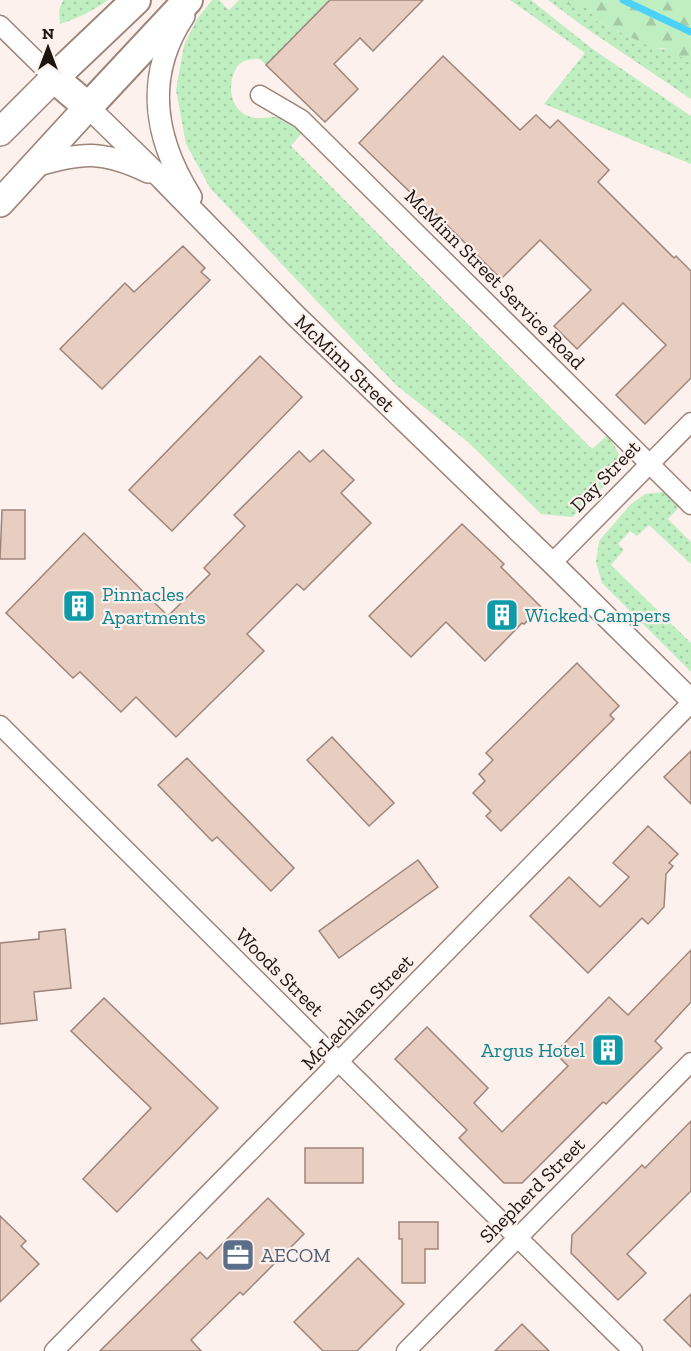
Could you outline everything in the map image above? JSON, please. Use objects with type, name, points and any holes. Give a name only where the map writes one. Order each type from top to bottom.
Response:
[{"type":"highway","points":[[54,78],[136,0]]},
{"type":"highway","points":[[88,107],[188,0]]},
{"type":"highway","name":"McMinn Street","points":[[54,78],[88,107]]},
{"type":"main road","points":[[0,132],[54,78]]},
{"type":"main road","points":[[0,203],[88,107]]},
{"type":"street","points":[[194,0],[177,26],[162,62],[158,112],[168,152],[178,175],[200,211],[221,239]]},
{"type":"street","name":"McMinn Street","points":[[0,25],[54,78]]},
{"type":"street","name":"McMinn Street Service Road","points":[[260,95],[301,119],[691,505]]},
{"type":"street","name":"McMinn Street","points":[[88,107],[295,315],[552,563],[691,702]]},
{"type":"street","points":[[35,166],[63,157],[92,154],[133,165],[162,179]]},
{"type":"street","name":"Day Street","points":[[552,563],[691,422]]},
{"type":"street","name":"McLachlan Street","points":[[54,1351],[691,702]]},
{"type":"street","name":"Woods Street","points":[[0,725],[633,1351]]},
{"type":"street","name":"Shepherd Street","points":[[406,1351],[691,1062]]},
{"type":"green space","points":[[63,0],[108,0],[85,14],[60,24],[59,10]]},
{"type":"green space","points":[[212,0],[219,0],[229,10],[239,0],[330,0],[266,65],[260,59],[240,64],[232,77],[231,85],[236,107],[248,116],[281,117],[293,122],[302,133],[291,146],[592,449],[608,435],[619,454],[614,477],[572,517],[541,514],[468,442],[396,385],[210,188],[186,144],[176,90],[184,45],[197,19]]},
{"type":"green space","points":[[510,0],[531,0],[591,48],[691,116],[691,164],[544,104],[585,53]]},
{"type":"green space","points":[[548,0],[560,0],[589,8],[595,20],[653,48],[673,52],[691,62],[691,99],[583,26]]},
{"type":"green space","points":[[559,0],[691,0],[691,62],[663,48],[653,48],[595,20],[589,8],[571,6]]},
{"type":"green space","points":[[663,492],[681,505],[668,519],[691,542],[691,564],[649,525],[637,536],[630,531],[618,544],[624,550],[611,565],[691,643],[691,672],[602,583],[596,562],[599,541],[631,504],[645,494]]},
{"type":"building","points":[[330,0],[423,0],[373,51],[360,38],[334,64],[358,89],[325,122],[266,65]]},
{"type":"building","points":[[443,56],[520,130],[536,115],[550,128],[558,120],[609,170],[598,182],[674,258],[676,256],[691,271],[691,378],[645,424],[616,395],[666,345],[623,303],[577,349],[554,326],[591,290],[540,240],[501,279],[436,214],[434,215],[359,143]]},
{"type":"building","points":[[183,246],[205,268],[201,272],[210,280],[102,389],[60,349],[125,283],[134,292]]},
{"type":"building","points":[[260,356],[302,397],[172,531],[129,490]]},
{"type":"building","points":[[323,450],[354,480],[341,493],[371,523],[304,590],[297,584],[247,634],[264,651],[176,737],[136,697],[121,712],[80,672],[73,678],[6,613],[84,533],[168,616],[210,574],[204,568],[245,526],[234,515],[299,451],[310,462]]},
{"type":"building","points":[[2,510],[25,510],[25,559],[0,559]]},
{"type":"building","points":[[462,524],[504,564],[501,567],[541,607],[485,661],[446,622],[411,657],[369,616]]},
{"type":"building","points":[[577,663],[619,706],[610,715],[614,719],[501,831],[486,816],[491,811],[473,793],[485,781],[479,774],[493,760],[486,753]]},
{"type":"building","points":[[332,737],[394,803],[369,826],[307,760]]},
{"type":"building","points":[[691,751],[691,804],[664,777]]},
{"type":"building","points":[[187,758],[294,868],[271,891],[217,837],[212,841],[158,785]]},
{"type":"building","points":[[648,826],[678,854],[669,863],[673,866],[666,874],[664,907],[648,924],[642,918],[588,973],[530,916],[569,877],[600,907],[629,877],[613,863]]},
{"type":"building","points":[[418,860],[438,887],[339,958],[319,931]]},
{"type":"building","points":[[65,929],[71,988],[34,992],[37,1020],[0,1024],[0,943],[39,939],[39,932]]},
{"type":"building","points":[[691,950],[691,1002],[655,1041],[662,1048],[606,1104],[603,1102],[522,1183],[504,1183],[459,1138],[467,1130],[395,1059],[427,1027],[488,1088],[474,1103],[502,1132],[568,1066],[555,1053],[609,997],[628,1015]]},
{"type":"building","points":[[104,998],[218,1108],[117,1212],[83,1179],[151,1108],[71,1031]]},
{"type":"building","points":[[691,1121],[691,1191],[627,1254],[646,1273],[618,1300],[571,1253],[572,1235],[642,1165],[645,1168]]},
{"type":"building","points":[[305,1148],[363,1148],[363,1183],[305,1183]]},
{"type":"building","points":[[268,1198],[304,1234],[243,1295],[240,1292],[191,1340],[201,1351],[100,1351],[200,1252],[207,1259]]},
{"type":"building","points":[[0,1216],[26,1241],[21,1246],[39,1264],[0,1302]]},
{"type":"building","points":[[399,1222],[438,1222],[438,1249],[425,1249],[425,1283],[402,1283],[402,1239],[399,1239]]},
{"type":"building","points":[[358,1258],[404,1304],[357,1351],[323,1351],[294,1322]]},
{"type":"building","points":[[691,1294],[691,1347],[664,1320]]},
{"type":"building","points":[[522,1324],[549,1351],[495,1351]]},
{"type":"waterway","points":[[623,0],[691,32]]},
{"type":"place","name":"Pinnacles Apartments","points":[[79,606]]},
{"type":"place","name":"Wicked Campers","points":[[502,615]]},
{"type":"place","name":"Argus Hotel","points":[[608,1050]]},
{"type":"place","name":"AECOM","points":[[238,1255]]}]
